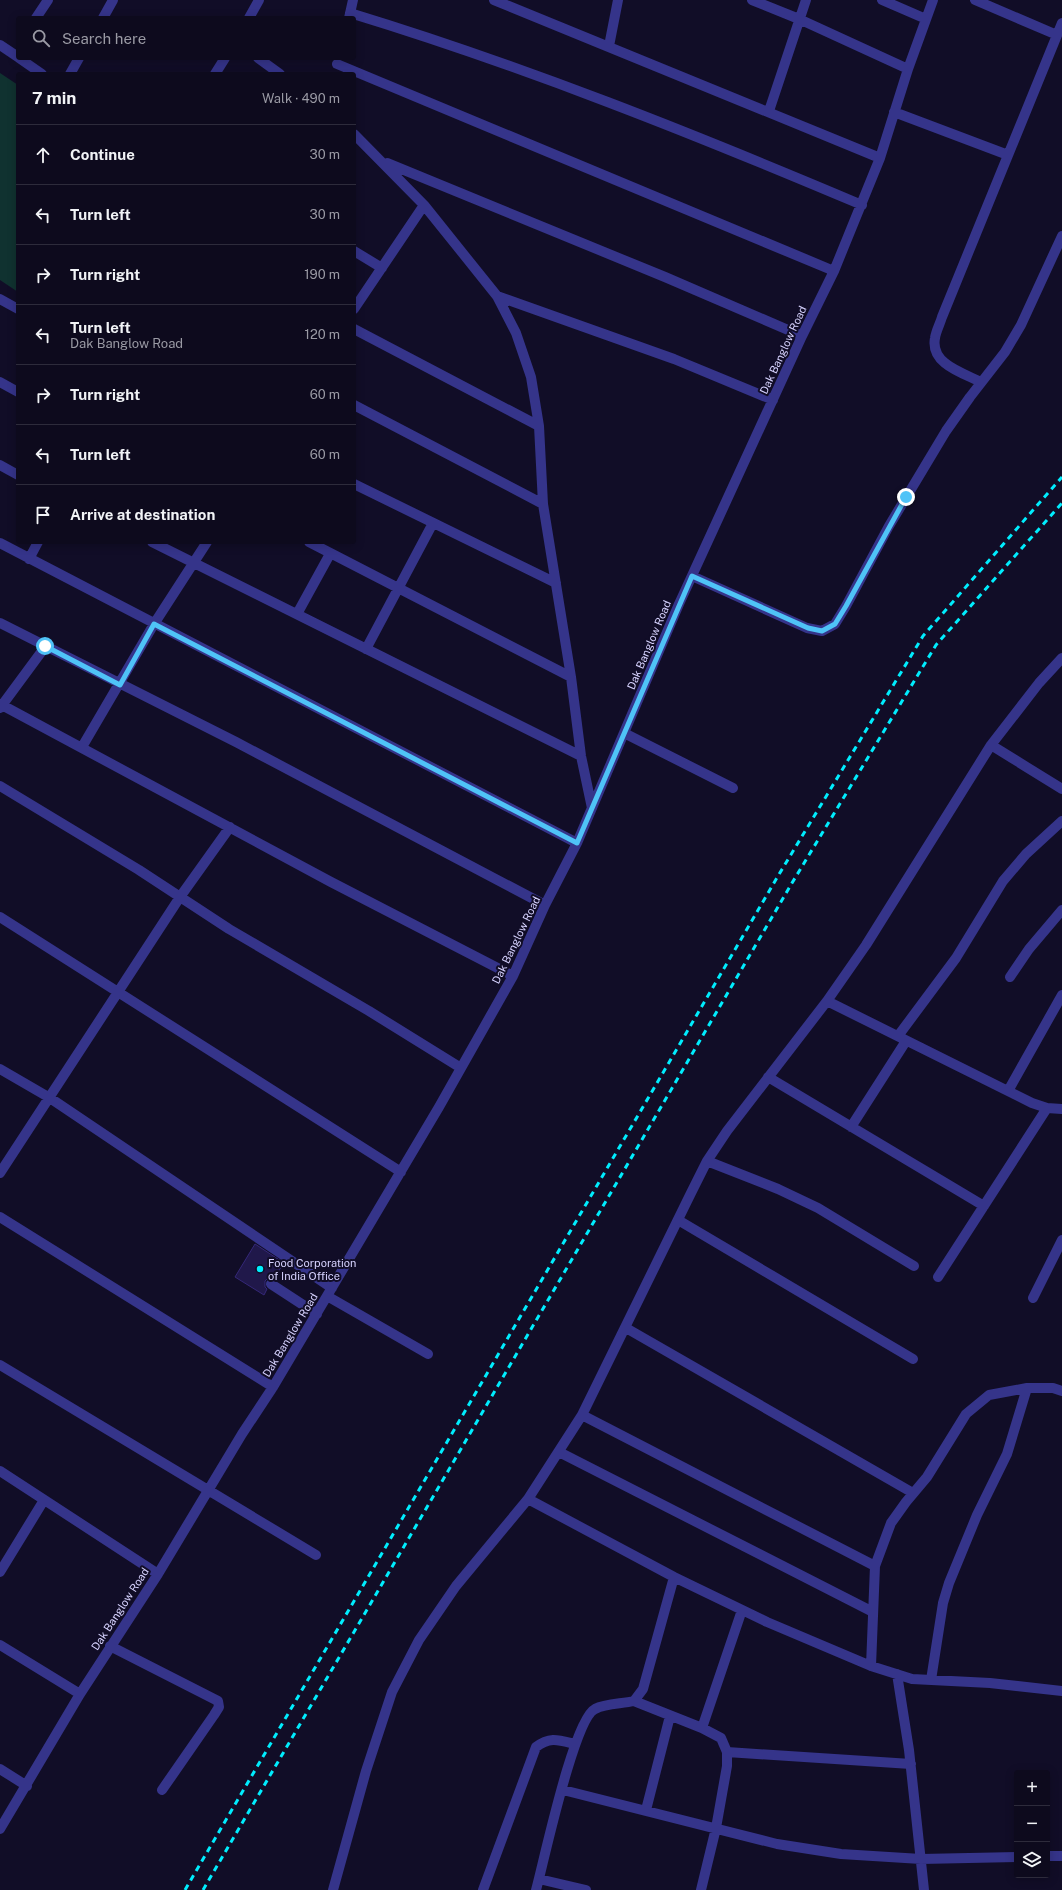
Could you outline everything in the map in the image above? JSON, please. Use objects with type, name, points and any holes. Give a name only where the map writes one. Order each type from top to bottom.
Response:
[{"type":"street","points":[[37,16],[48,0]]},
{"type":"street","points":[[104,16],[113,0]]},
{"type":"street","points":[[250,16],[260,0]]},
{"type":"street","points":[[349,16],[353,0]]},
{"type":"street","points":[[494,0],[510,3],[609,46],[880,158]]},
{"type":"street","points":[[609,46],[618,0]]},
{"type":"street","points":[[752,0],[799,19],[908,69]]},
{"type":"street","points":[[769,111],[806,0]]},
{"type":"street","points":[[882,0],[926,19]]},
{"type":"street","name":"Dak Banglow Road","points":[[0,1829],[27,1786],[80,1694],[158,1574],[317,1314],[402,1172],[513,976],[545,904],[577,843],[692,576],[802,336],[834,272],[880,158],[908,69],[933,0]]},
{"type":"street","points":[[974,0],[1057,35]]},
{"type":"street","points":[[356,18],[473,53],[571,88],[740,153],[862,205]]},
{"type":"street","points":[[981,382],[952,368],[941,360],[935,350],[935,339],[942,317],[1062,23]]},
{"type":"street","points":[[0,45],[16,56]]},
{"type":"street","points":[[22,60],[39,72]]},
{"type":"street","points":[[71,72],[78,60]]},
{"type":"street","points":[[215,72],[224,60]]},
{"type":"street","points":[[261,60],[277,72]]},
{"type":"street","points":[[336,66],[351,72]]},
{"type":"street","points":[[356,74],[834,272]]},
{"type":"street","points":[[894,112],[1008,155]]},
{"type":"street","points":[[356,136],[424,205],[498,296],[516,333],[531,377],[539,426],[542,504],[571,677],[581,756],[592,808]]},
{"type":"street","points":[[382,161],[665,277],[802,336]]},
{"type":"street","points":[[356,306],[424,205]]},
{"type":"street","points":[[692,576],[808,628],[822,631],[835,624],[906,497],[946,431],[981,382],[1005,352],[1022,325],[1062,236]]},
{"type":"street","points":[[356,252],[382,268]]},
{"type":"street","points":[[498,296],[674,359],[773,400]]},
{"type":"street","points":[[0,299],[16,309]]},
{"type":"street","points":[[356,330],[539,426]]},
{"type":"street","points":[[0,382],[16,391]]},
{"type":"street","points":[[356,406],[542,504]]},
{"type":"street","points":[[0,465],[16,474]]},
{"type":"street","points":[[356,485],[556,583]]},
{"type":"street","points":[[366,649],[433,523]]},
{"type":"street","points":[[0,543],[577,843]]},
{"type":"street","points":[[29,559],[37,544]]},
{"type":"street","points":[[156,544],[581,756]]},
{"type":"street","points":[[82,747],[120,685],[154,624],[206,544]]},
{"type":"street","points":[[312,544],[571,677]]},
{"type":"street","points":[[297,614],[330,554]]},
{"type":"street","points":[[0,623],[120,685],[236,742],[545,904]]},
{"type":"street","points":[[45,646],[1,706],[82,747],[230,827],[513,976]]},
{"type":"street","points":[[333,1890],[366,1771],[392,1692],[418,1640],[456,1586],[528,1499],[582,1415],[707,1161],[726,1131],[827,1001],[866,945],[991,745],[1039,683],[1062,658]]},
{"type":"street","points":[[624,733],[733,788]]},
{"type":"street","points":[[991,745],[1062,789]]},
{"type":"street","points":[[0,786],[229,929],[369,1011],[461,1068]]},
{"type":"street","points":[[851,1127],[902,1038],[960,952],[1003,881],[1026,854],[1062,821]]},
{"type":"street","points":[[0,1174],[180,897],[230,827]]},
{"type":"street","points":[[1010,977],[1029,949],[1062,910]]},
{"type":"street","points":[[0,917],[402,1172]]},
{"type":"street","points":[[1008,1091],[1062,995]]},
{"type":"street","points":[[827,1001],[1008,1091],[1047,1108],[1062,1109]]},
{"type":"street","points":[[0,1070],[50,1098],[330,1292],[428,1354]]},
{"type":"street","points":[[768,1077],[984,1206]]},
{"type":"street","points":[[938,1277],[1047,1108]]},
{"type":"street","points":[[707,1161],[772,1186],[818,1208],[914,1266]]},
{"type":"street","points":[[0,1217],[273,1387]]},
{"type":"street","points":[[678,1220],[913,1359]]},
{"type":"street","points":[[1033,1298],[1062,1240]]},
{"type":"street","points":[[271,1284],[317,1314]]},
{"type":"street","points":[[626,1328],[914,1493]]},
{"type":"street","points":[[0,1365],[316,1555]]},
{"type":"street","points":[[932,1680],[943,1603],[949,1583],[977,1515],[1007,1454],[1027,1388]]},
{"type":"street","points":[[871,1666],[875,1566],[891,1523],[927,1477],[966,1414],[989,1395],[1027,1388],[1053,1388],[1062,1391]]},
{"type":"street","points":[[582,1415],[875,1566]]},
{"type":"street","points":[[559,1452],[873,1612]]},
{"type":"street","points":[[0,1471],[158,1574]]},
{"type":"street","points":[[528,1499],[674,1577],[742,1610],[871,1666],[912,1679],[990,1683],[1062,1691]]},
{"type":"street","points":[[0,1572],[44,1500]]},
{"type":"street","points":[[634,1701],[643,1689],[674,1577]]},
{"type":"street","points":[[702,1728],[742,1610]]},
{"type":"street","points":[[0,1645],[80,1694]]},
{"type":"street","points":[[110,1646],[218,1701],[219,1707],[214,1715],[162,1790]]},
{"type":"street","points":[[898,1674],[924,1890]]},
{"type":"street","points":[[536,1890],[575,1744],[586,1719],[594,1709],[634,1701],[702,1728],[721,1738],[726,1752],[727,1766],[716,1828],[701,1890]]},
{"type":"street","points":[[646,1810],[670,1716]]},
{"type":"street","points":[[482,1890],[536,1747],[545,1740],[559,1740],[575,1744]]},
{"type":"street","points":[[726,1752],[910,1764]]},
{"type":"street","points":[[0,1769],[27,1786]]},
{"type":"street","points":[[563,1790],[777,1844],[841,1854],[921,1859],[1014,1857]]},
{"type":"street","points":[[1050,1856],[1062,1856]]},
{"type":"street","points":[[539,1879],[586,1890]]},
{"type":"green space","points":[[0,73],[16,84],[16,291],[0,280]]},
{"type":"building","name":"Food Corporation of India Office","points":[[255,1244],[284,1263],[274,1278],[268,1278],[265,1281],[265,1287],[267,1289],[264,1295],[235,1277]]},
{"type":"railway","points":[[185,1890],[778,876],[923,636],[1062,477]]},
{"type":"railway","points":[[203,1890],[792,883],[936,645],[1062,503]]},
{"type":"place","name":"Food Corporation of India Office","points":[[260,1269]]},
{"type":"route","points":[[45,646],[120,685],[154,624],[577,843],[692,576],[808,628],[822,631],[835,624],[906,497]]}]
